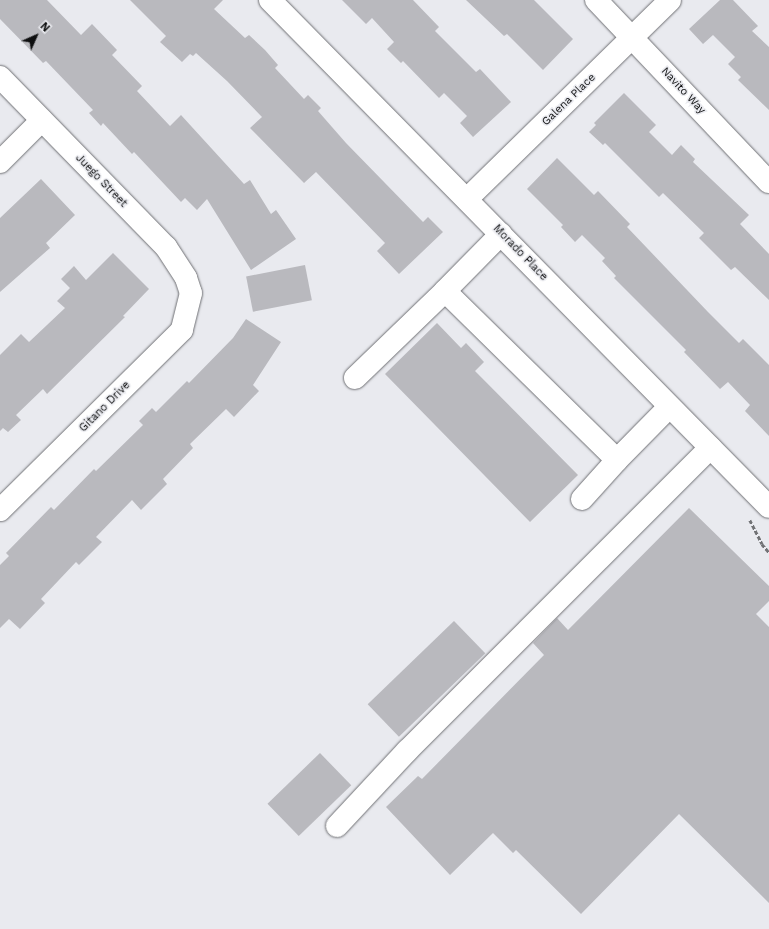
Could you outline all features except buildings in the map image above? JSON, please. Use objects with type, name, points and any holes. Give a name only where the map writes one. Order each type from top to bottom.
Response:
[{"type":"street","name":"Morado Place","points":[[270,0],[769,507]]},
{"type":"street","name":"Navito Way","points":[[596,0],[769,182]]},
{"type":"street","name":"Galena Place","points":[[467,199],[670,0]]},
{"type":"street","name":"Juego Street","points":[[0,77],[166,247],[186,278],[191,293]]},
{"type":"street","points":[[0,162],[42,120]]},
{"type":"street","points":[[355,378],[501,234]]},
{"type":"street","points":[[444,291],[617,460]]},
{"type":"street","name":"Gitano Drive","points":[[0,510],[182,330],[191,293]]},
{"type":"street","points":[[582,499],[617,460],[669,407]]},
{"type":"street","points":[[337,826],[407,751],[710,448]]}]
